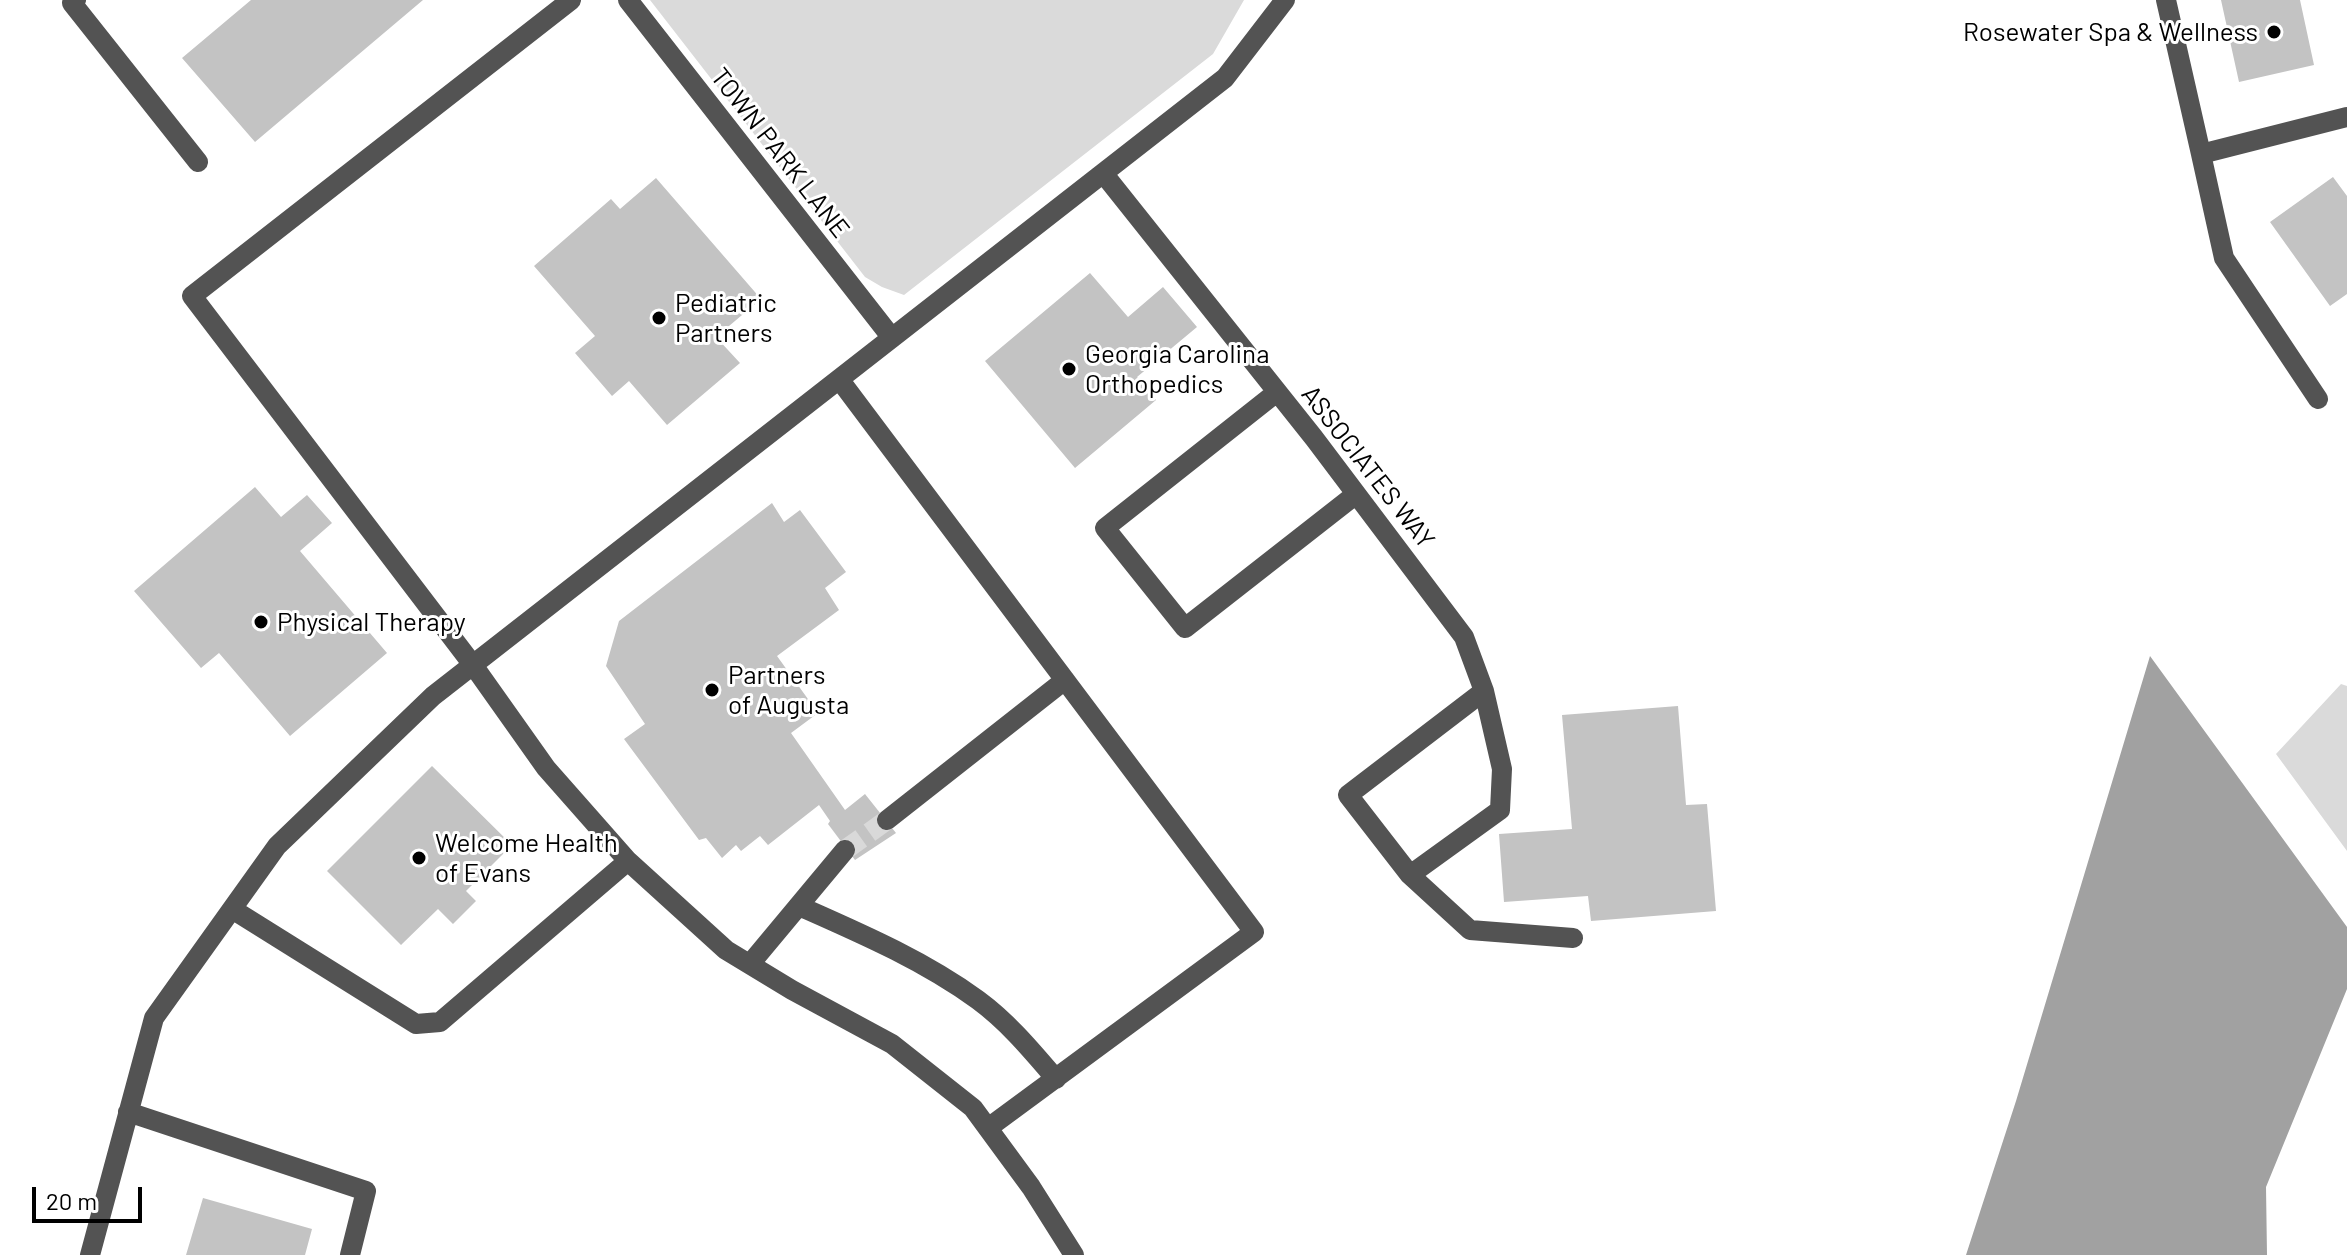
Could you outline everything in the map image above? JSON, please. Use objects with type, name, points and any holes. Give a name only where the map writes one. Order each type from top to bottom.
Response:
[{"type":"lane","points":[[76,0],[72,3],[198,162]]},
{"type":"lane","points":[[571,0],[192,296],[473,665],[546,768],[628,861],[726,950],[892,1044],[973,1108],[1031,1187],[1074,1255]]},
{"type":"lane","name":"TOWN PARK LANE","points":[[628,0],[892,338]]},
{"type":"lane","points":[[90,1255],[154,1018],[277,846],[433,696],[1225,78],[1285,0]]},
{"type":"lane","points":[[2166,0],[2224,258],[2318,399]]},
{"type":"lane","points":[[2201,154],[2347,117]]},
{"type":"lane","name":"ASSOCIATES WAY","points":[[1103,173],[1277,392],[1464,637],[1484,691],[1502,769],[1500,810],[1410,875]]},
{"type":"lane","points":[[839,379],[1254,932],[988,1128]]},
{"type":"lane","points":[[1277,392],[1105,528],[1185,628],[1355,495]]},
{"type":"lane","points":[[887,820],[1065,680]]},
{"type":"lane","points":[[1484,691],[1348,795],[1410,875],[1470,930],[1573,938]]},
{"type":"lane","points":[[750,964],[845,850]]},
{"type":"lane","points":[[232,909],[416,1024],[440,1022],[628,861]]},
{"type":"lane","points":[[799,906],[872,939],[979,1001],[1018,1035],[1056,1079]]},
{"type":"lane","points":[[128,1112],[366,1191],[350,1255]]},
{"type":"shaded area","points":[[650,0],[1244,0],[1213,54],[904,295],[865,277]]},
{"type":"shaded area","points":[[2150,656],[2347,927],[2347,989],[2266,1187],[2267,1255],[1966,1255],[2016,1101]]},
{"type":"shaded area","points":[[2341,684],[2347,686],[2347,851],[2276,754]]},
{"type":"building","points":[[251,0],[423,0],[255,142],[182,58]]},
{"type":"building","points":[[2221,0],[2300,0],[2314,65],[2239,82]]},
{"type":"building","points":[[2333,177],[2347,196],[2347,294],[2330,306],[2270,222]]},
{"type":"building","name":"Pediatric Partners","points":[[656,178],[761,299],[716,337],[740,363],[667,425],[629,381],[612,396],[575,353],[595,336],[534,266],[611,199],[620,209]]},
{"type":"building","name":"Georgia Carolina Orthopedics","points":[[1090,273],[1128,317],[1163,287],[1197,327],[1137,377],[1156,400],[1075,468],[985,361]]},
{"type":"building","name":"Physical Therapy","points":[[255,487],[281,517],[307,495],[332,523],[300,551],[387,653],[290,736],[219,653],[201,668],[134,591]]},
{"type":"building","name":"Partners of Augusta","points":[[772,503],[784,522],[800,510],[846,572],[825,588],[839,610],[777,656],[818,713],[791,733],[845,810],[865,794],[896,833],[855,860],[828,824],[830,821],[819,805],[768,845],[760,836],[741,851],[736,845],[722,858],[706,838],[699,840],[624,739],[645,724],[606,666],[619,621]]},
{"type":"building","points":[[1678,706],[1686,805],[1707,804],[1716,911],[1591,921],[1588,896],[1504,902],[1499,834],[1572,829],[1562,715]]},
{"type":"building","name":"Welcome Health of Evans","points":[[432,766],[512,845],[466,891],[476,901],[453,924],[438,909],[401,945],[327,871]]},
{"type":"building","points":[[203,1198],[312,1229],[305,1255],[186,1255]]},
{"type":"tunnel","points":[[845,850],[887,820]]},
{"type":"place","name":"Rosewater Spa & Wellness","points":[[2274,32]]},
{"type":"place","name":"Pediatric Partners","points":[[659,318]]},
{"type":"place","name":"Georgia Carolina Orthopedics","points":[[1069,369]]},
{"type":"place","name":"Physical Therapy","points":[[261,622]]},
{"type":"place","name":"Partners of Augusta","points":[[712,690]]},
{"type":"place","name":"Welcome Health of Evans","points":[[419,858]]}]
